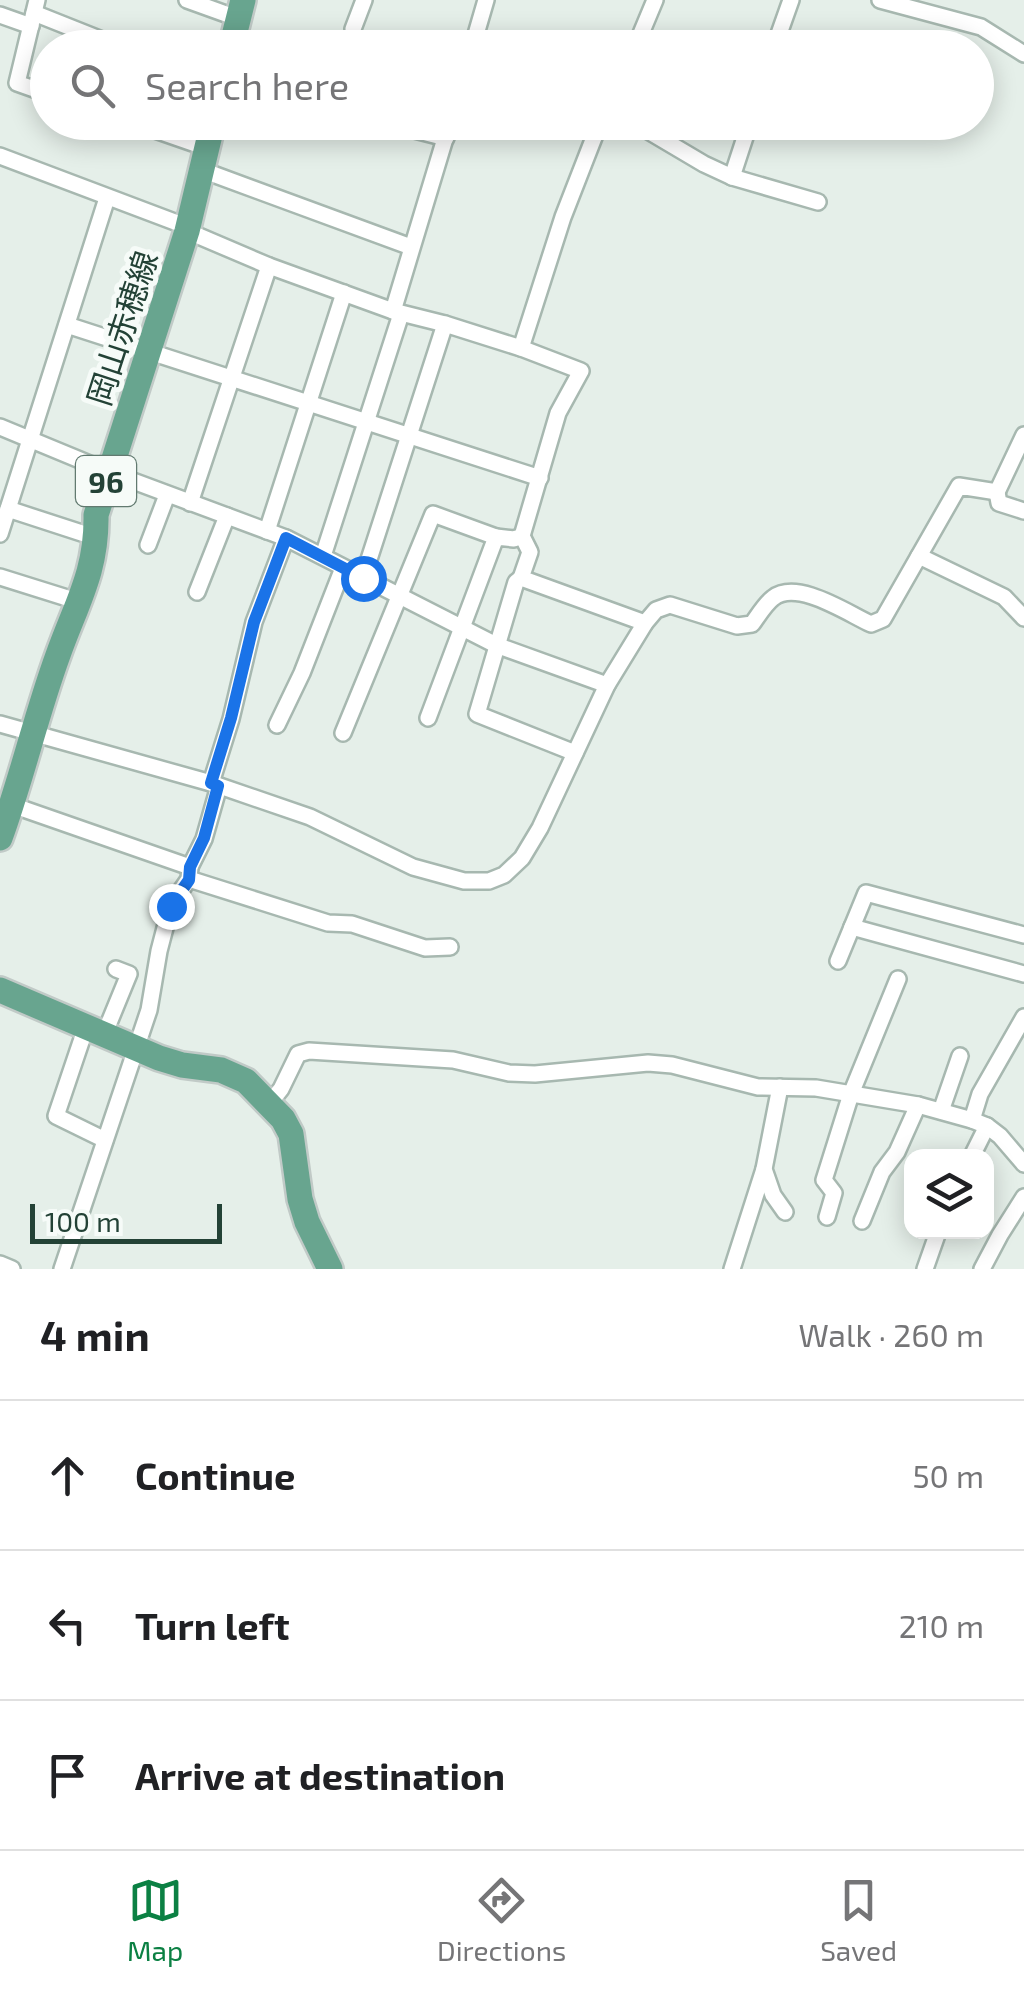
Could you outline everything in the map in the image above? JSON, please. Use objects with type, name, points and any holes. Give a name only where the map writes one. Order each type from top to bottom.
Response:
[{"type":"main road","name":"岡山赤穂線","points":[[0,838],[59,652],[94,559],[96,515],[187,229],[209,140]]},
{"type":"main road","points":[[0,990],[135,1048],[182,1065],[221,1070],[246,1081],[291,1134],[300,1199],[330,1269]]},
{"type":"street","points":[[187,0],[240,9]]},
{"type":"street","points":[[353,29],[364,0]]},
{"type":"street","points":[[477,30],[486,0]]},
{"type":"street","points":[[642,30],[655,0]]},
{"type":"street","points":[[780,30],[791,0]]},
{"type":"street","points":[[880,0],[985,30]]},
{"type":"street","points":[[30,88],[17,83],[34,13]]},
{"type":"street","points":[[0,15],[34,13],[77,30]]},
{"type":"street","points":[[994,36],[1024,54]]},
{"type":"street","points":[[168,140],[411,248]]},
{"type":"street","points":[[323,556],[445,140]]},
{"type":"street","points":[[521,348],[563,217],[593,140]]},
{"type":"street","points":[[663,140],[732,177],[818,202]]},
{"type":"street","points":[[732,177],[744,140]]},
{"type":"street","points":[[0,156],[187,229],[269,266],[581,371],[558,413],[522,536],[530,552],[516,582],[477,714],[575,753]]},
{"type":"street","points":[[0,534],[107,198]]},
{"type":"street","points":[[190,502],[269,266]]},
{"type":"street","points":[[267,531],[344,293]]},
{"type":"street","points":[[363,578],[445,324]]},
{"type":"street","points":[[66,325],[540,478]]},
{"type":"street","points":[[0,426],[109,472],[286,538],[496,644],[606,685]]},
{"type":"street","points":[[1024,435],[997,492],[1000,503],[1024,510]]},
{"type":"street","points":[[0,724],[215,784],[310,817],[412,867],[464,882],[489,880],[504,876],[522,858],[540,828],[606,685],[656,610],[670,605],[737,626],[752,624],[774,597],[791,590],[871,624],[883,619],[959,486],[997,492]]},
{"type":"street","points":[[148,545],[168,495]]},
{"type":"street","points":[[8,509],[96,538]]},
{"type":"street","points":[[343,733],[433,514],[496,537],[514,540],[522,536]]},
{"type":"street","points":[[197,592],[227,516]]},
{"type":"street","points":[[428,718],[496,537]]},
{"type":"street","points":[[62,1269],[149,1010],[171,906],[204,838],[254,622],[286,538]]},
{"type":"street","points":[[919,556],[1004,597],[1024,618]]},
{"type":"street","points":[[277,724],[344,568]]},
{"type":"street","points":[[0,576],[80,602]]},
{"type":"street","points":[[521,578],[645,622]]},
{"type":"street","points":[[12,805],[328,922],[352,924],[425,948],[450,948]]},
{"type":"street","points":[[838,961],[866,893],[1024,935]]},
{"type":"street","points":[[852,927],[1024,974]]},
{"type":"street","points":[[105,1140],[56,1116],[95,1031],[129,974],[116,969]]},
{"type":"street","points":[[827,1218],[834,1193],[824,1180],[851,1094],[898,980]]},
{"type":"street","points":[[973,1149],[980,1094],[1024,1017]]},
{"type":"street","points":[[269,1104],[298,1054],[309,1050],[453,1060],[510,1073],[535,1074],[648,1063],[758,1087],[816,1088],[918,1104],[979,1123],[1000,1136],[1024,1164]]},
{"type":"street","points":[[941,1111],[960,1056]]},
{"type":"street","points":[[732,1269],[764,1169],[780,1087]]},
{"type":"street","points":[[862,1221],[882,1172],[897,1152],[918,1104]]},
{"type":"street","points":[[764,1169],[772,1196],[785,1212]]},
{"type":"street","points":[[982,1269],[1024,1197]]},
{"type":"street","points":[[925,1269],[936,1239]]},
{"type":"street","points":[[0,1264],[12,1269]]},
{"type":"route","points":[[171,906],[189,880],[190,867],[204,838],[218,786],[211,783],[254,622],[286,538],[363,578]]}]
